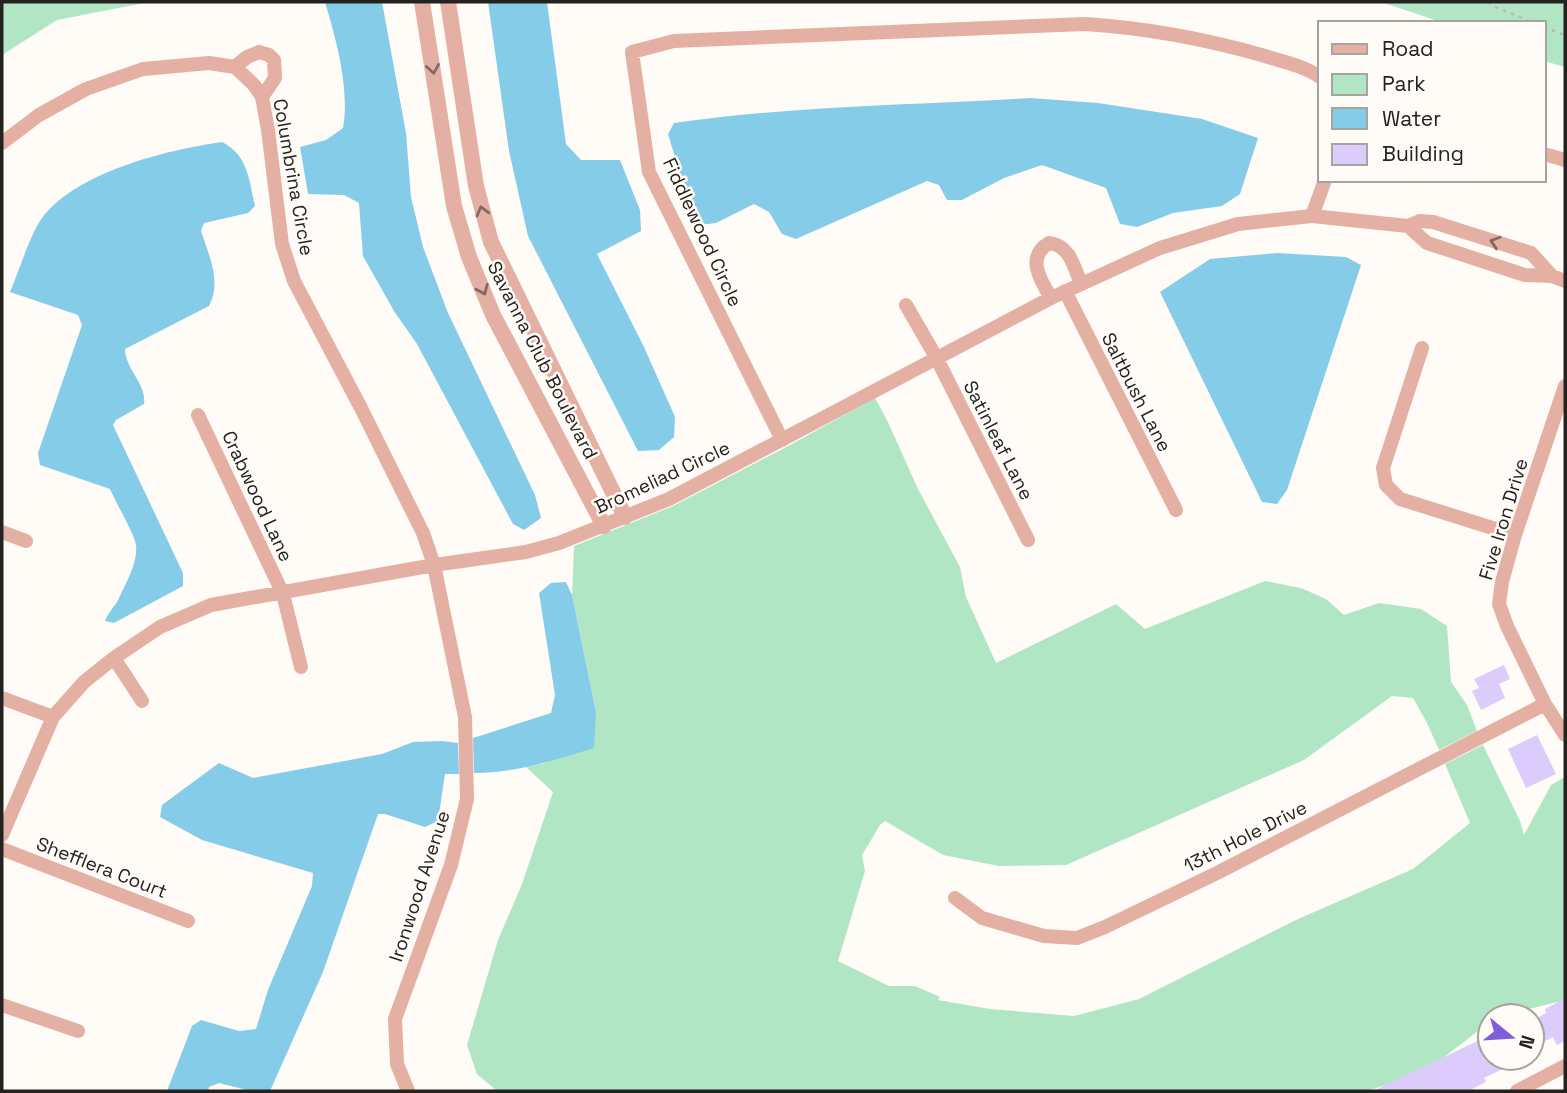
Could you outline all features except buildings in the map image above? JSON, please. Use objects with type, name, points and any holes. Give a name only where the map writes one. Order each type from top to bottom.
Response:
[{"type":"street","name":"Savanna Club Boulevard","points":[[422,2],[454,206],[469,257],[493,315],[604,526]]},
{"type":"street","name":"Savanna Club Boulevard","points":[[448,2],[476,186],[491,242],[625,517]]},
{"type":"street","name":"Fiddlewood Circle","points":[[782,440],[649,172],[632,52],[674,41],[1085,24],[1142,28],[1236,47],[1301,66],[1318,76]]},
{"type":"street","points":[[2,143],[39,115],[86,89],[143,69],[209,63],[235,67],[247,57],[259,52],[274,60],[275,78],[262,97]]},
{"type":"street","name":"Columbrina Circle","points":[[235,67],[262,97],[282,244],[294,282],[411,508],[434,565]]},
{"type":"street","points":[[1546,155],[1565,160]]},
{"type":"street","points":[[1312,216],[1324,182]]},
{"type":"street","name":"Bromeliad Circle","points":[[2,835],[53,717],[84,682],[160,627],[211,605],[434,565],[526,552],[604,526],[669,499],[1051,298],[1160,248],[1238,224],[1312,216],[1408,226],[1420,221],[1433,222],[1531,253],[1559,278]]},
{"type":"street","name":"Bromeliad Circle","points":[[1408,226],[1427,243],[1525,275],[1559,278]]},
{"type":"street","points":[[1051,298],[1037,270],[1036,261],[1043,247],[1049,243],[1063,246],[1067,251],[1081,284]]},
{"type":"street","name":"Saltbush Lane","points":[[1065,291],[1176,510]]},
{"type":"street","name":"Satinleaf Lane","points":[[906,305],[936,357],[1028,540]]},
{"type":"street","points":[[1422,348],[1382,468],[1386,485],[1400,499],[1515,535]]},
{"type":"street","name":"Five Iron Drive","points":[[1565,386],[1515,535],[1499,604],[1545,704],[1565,734]]},
{"type":"street","name":"Crabwood Lane","points":[[198,415],[283,594],[301,667]]},
{"type":"street","points":[[2,533],[26,541]]},
{"type":"street","name":"Ironwood Avenue","points":[[408,1091],[397,1064],[395,1018],[451,865],[467,799],[465,717],[434,565]]},
{"type":"street","points":[[114,658],[142,701]]},
{"type":"street","points":[[2,698],[53,717]]},
{"type":"street","name":"13th Hole Drive","points":[[955,898],[982,918],[1044,936],[1077,937],[1105,927],[1217,873],[1545,704]]},
{"type":"street","name":"Shefflera Court","points":[[2,849],[187,921]]},
{"type":"street","points":[[2,1005],[78,1031]]},
{"type":"street","points":[[1517,1091],[1565,1066]]},
{"type":"path","points":[[1488,2],[1529,21]]},
{"type":"path","points":[[1546,28],[1565,35]]},
{"type":"green space","points":[[2,2],[149,2],[57,20],[2,55]]},
{"type":"green space","points":[[1381,2],[1565,2],[1565,67],[1546,62],[1546,21],[1438,21]]},
{"type":"green space","points":[[875,398],[918,489],[960,567],[966,597],[996,663],[1116,604],[1145,629],[1265,581],[1301,588],[1326,599],[1344,615],[1379,603],[1421,609],[1447,626],[1451,682],[1467,705],[1477,731],[1439,750],[1413,698],[1392,696],[1304,760],[1066,865],[999,866],[943,855],[885,821],[862,855],[865,871],[838,961],[889,986],[915,986],[940,997],[938,1000],[990,1009],[1074,1016],[1139,999],[1298,919],[1413,869],[1470,823],[1445,764],[1483,745],[1520,821],[1524,835],[1551,785],[1565,777],[1565,1000],[1546,1005],[1546,1002],[1476,1002],[1476,1033],[1423,1073],[1367,1091],[497,1091],[477,1074],[467,1045],[498,940],[522,884],[553,792],[526,767],[545,763],[596,712],[572,595],[574,546],[673,506]]},
{"type":"water","points":[[325,2],[382,2],[406,133],[411,197],[423,247],[448,313],[535,495],[541,518],[524,530],[513,524],[417,344],[394,311],[363,256],[359,203],[344,195],[308,194],[300,147],[326,140],[343,128],[345,113],[341,64]]},
{"type":"water","points":[[488,2],[547,2],[566,144],[581,160],[620,160],[640,210],[641,231],[597,254],[644,347],[675,417],[674,437],[659,450],[638,451],[528,236],[509,151]]},
{"type":"water","points":[[1030,98],[1098,103],[1202,119],[1258,138],[1240,194],[1222,206],[1173,213],[1137,227],[1120,224],[1106,188],[1042,165],[1004,178],[962,200],[947,200],[939,185],[927,181],[796,239],[782,234],[769,212],[754,204],[716,223],[700,225],[689,203],[668,134],[674,123],[718,117]]},
{"type":"water","points":[[222,142],[231,147],[242,161],[255,206],[248,213],[204,223],[201,231],[214,278],[213,297],[209,306],[125,349],[128,363],[142,390],[144,404],[116,420],[113,425],[183,573],[183,586],[114,623],[105,621],[133,566],[136,545],[132,533],[110,489],[40,465],[38,453],[82,325],[78,315],[10,292],[38,224],[58,202],[78,187],[100,175],[150,157]]},
{"type":"water","points":[[1277,253],[1346,257],[1361,265],[1287,490],[1277,504],[1262,502],[1160,292],[1210,259]]},
{"type":"water","points":[[566,582],[572,595],[596,712],[594,748],[520,768],[474,773],[473,738],[551,713],[555,695],[539,593],[551,583]]},
{"type":"water","points":[[413,742],[458,743],[459,774],[445,774],[438,821],[425,827],[378,814],[323,972],[270,1091],[251,1091],[219,1083],[209,1087],[208,1091],[167,1091],[192,1026],[201,1020],[239,1031],[256,1029],[268,990],[312,886],[313,873],[202,840],[160,817],[162,805],[219,763],[253,778],[382,754]]}]
